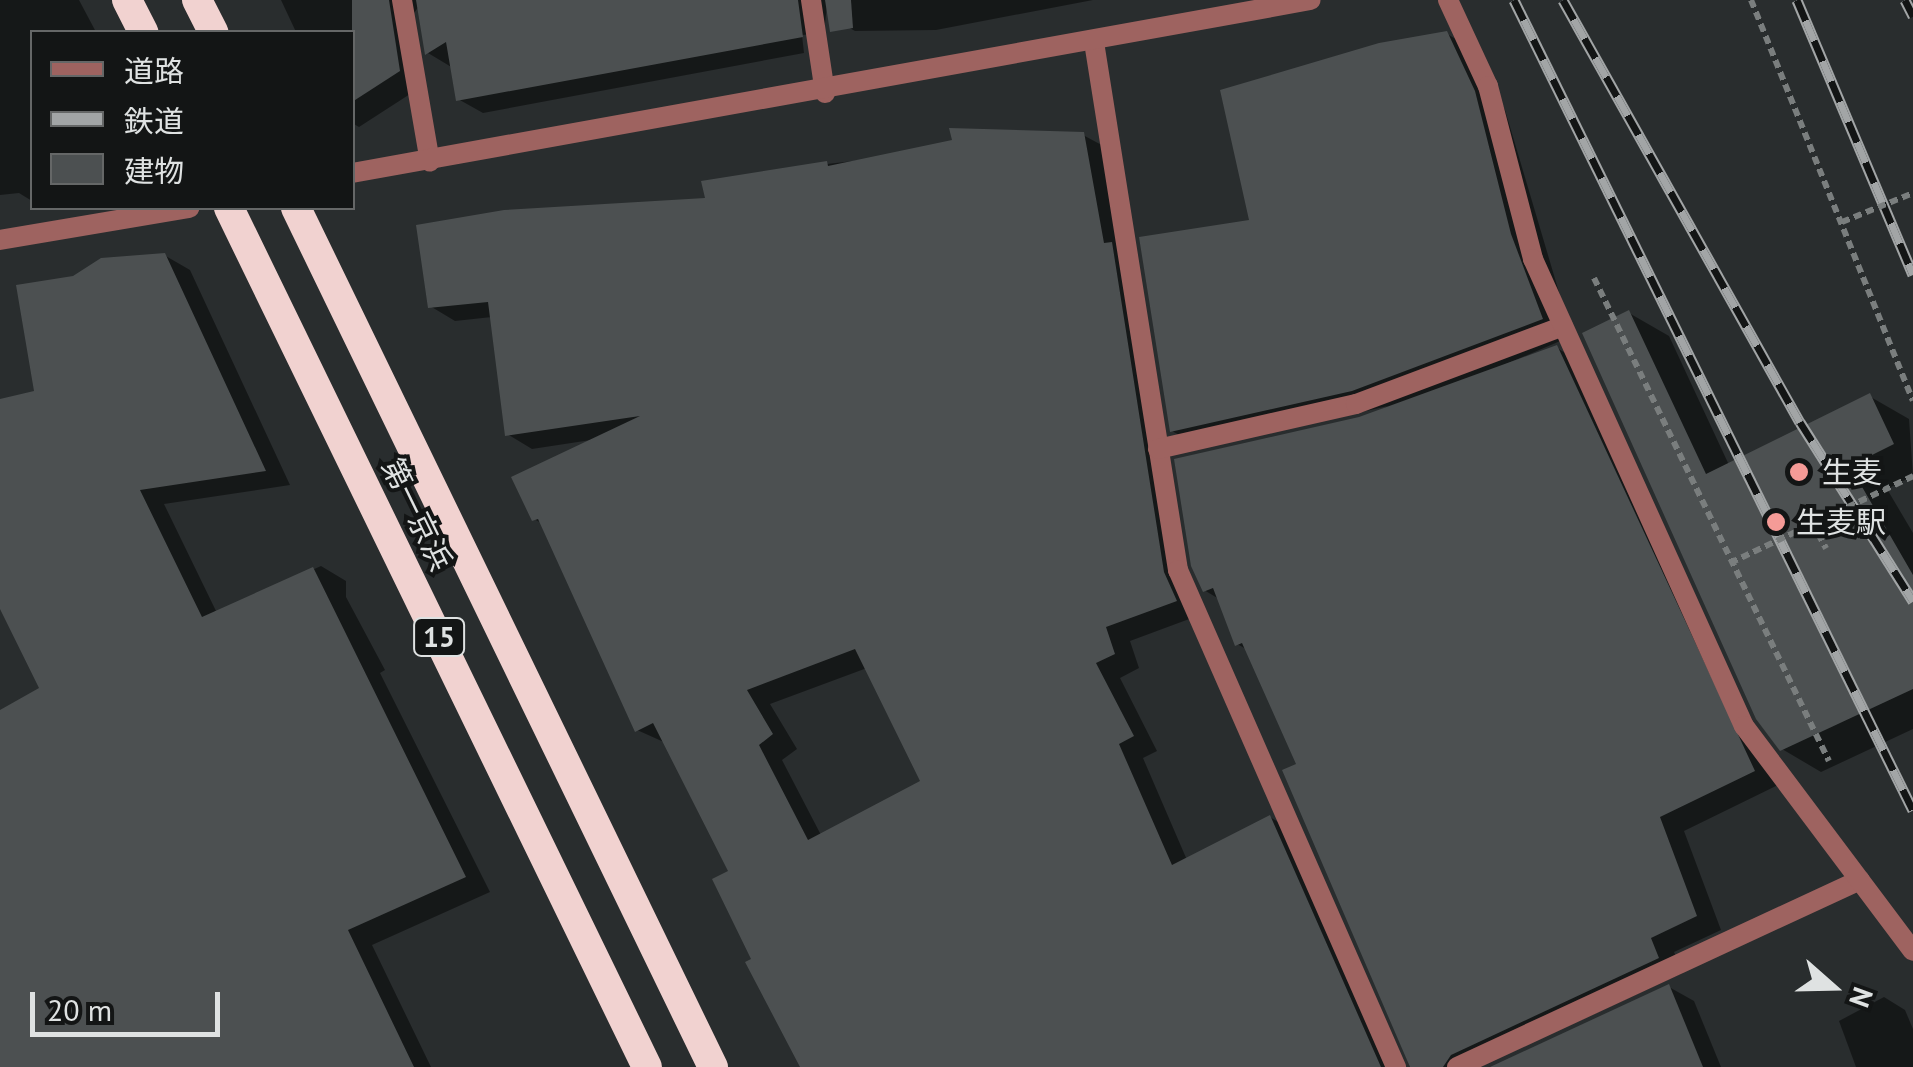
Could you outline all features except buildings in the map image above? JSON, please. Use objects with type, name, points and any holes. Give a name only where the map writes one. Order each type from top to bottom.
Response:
[{"type":"highway","points":[[127,0],[142,30]]},
{"type":"highway","points":[[197,0],[211,30]]},
{"type":"highway","name":"第一京浜","points":[[230,210],[647,1067]]},
{"type":"highway","name":"第一京浜","points":[[297,210],[712,1067]]},
{"type":"street","points":[[402,0],[430,162]]},
{"type":"street","points":[[811,0],[825,93]]},
{"type":"street","points":[[355,174],[825,93],[1311,0]]},
{"type":"street","points":[[1448,0],[1488,86],[1533,259],[1744,726],[1913,951]]},
{"type":"street","points":[[1094,42],[1178,570],[1396,1067]]},
{"type":"street","points":[[0,240],[177,210]]},
{"type":"street","points":[[1158,450],[1356,404],[1563,326]]},
{"type":"street","points":[[1457,1067],[1860,880]]},
{"type":"path","points":[[1751,0],[1913,400]]},
{"type":"path","points":[[1842,222],[1913,192]]},
{"type":"path","points":[[1638,372],[1800,702]]},
{"type":"path","points":[[1730,564],[1913,476]]},
{"type":"path","points":[[1812,522],[1826,548]]},
{"type":"railway","points":[[1514,0],[1913,810]]},
{"type":"railway","points":[[1563,0],[1800,422],[1913,601]]},
{"type":"railway","points":[[1797,0],[1913,274]]},
{"type":"railway","points":[[1905,0],[1913,16]]},
{"type":"place","name":"生麦","points":[[1799,472]]},
{"type":"place","name":"生麦駅","points":[[1776,522]]}]
